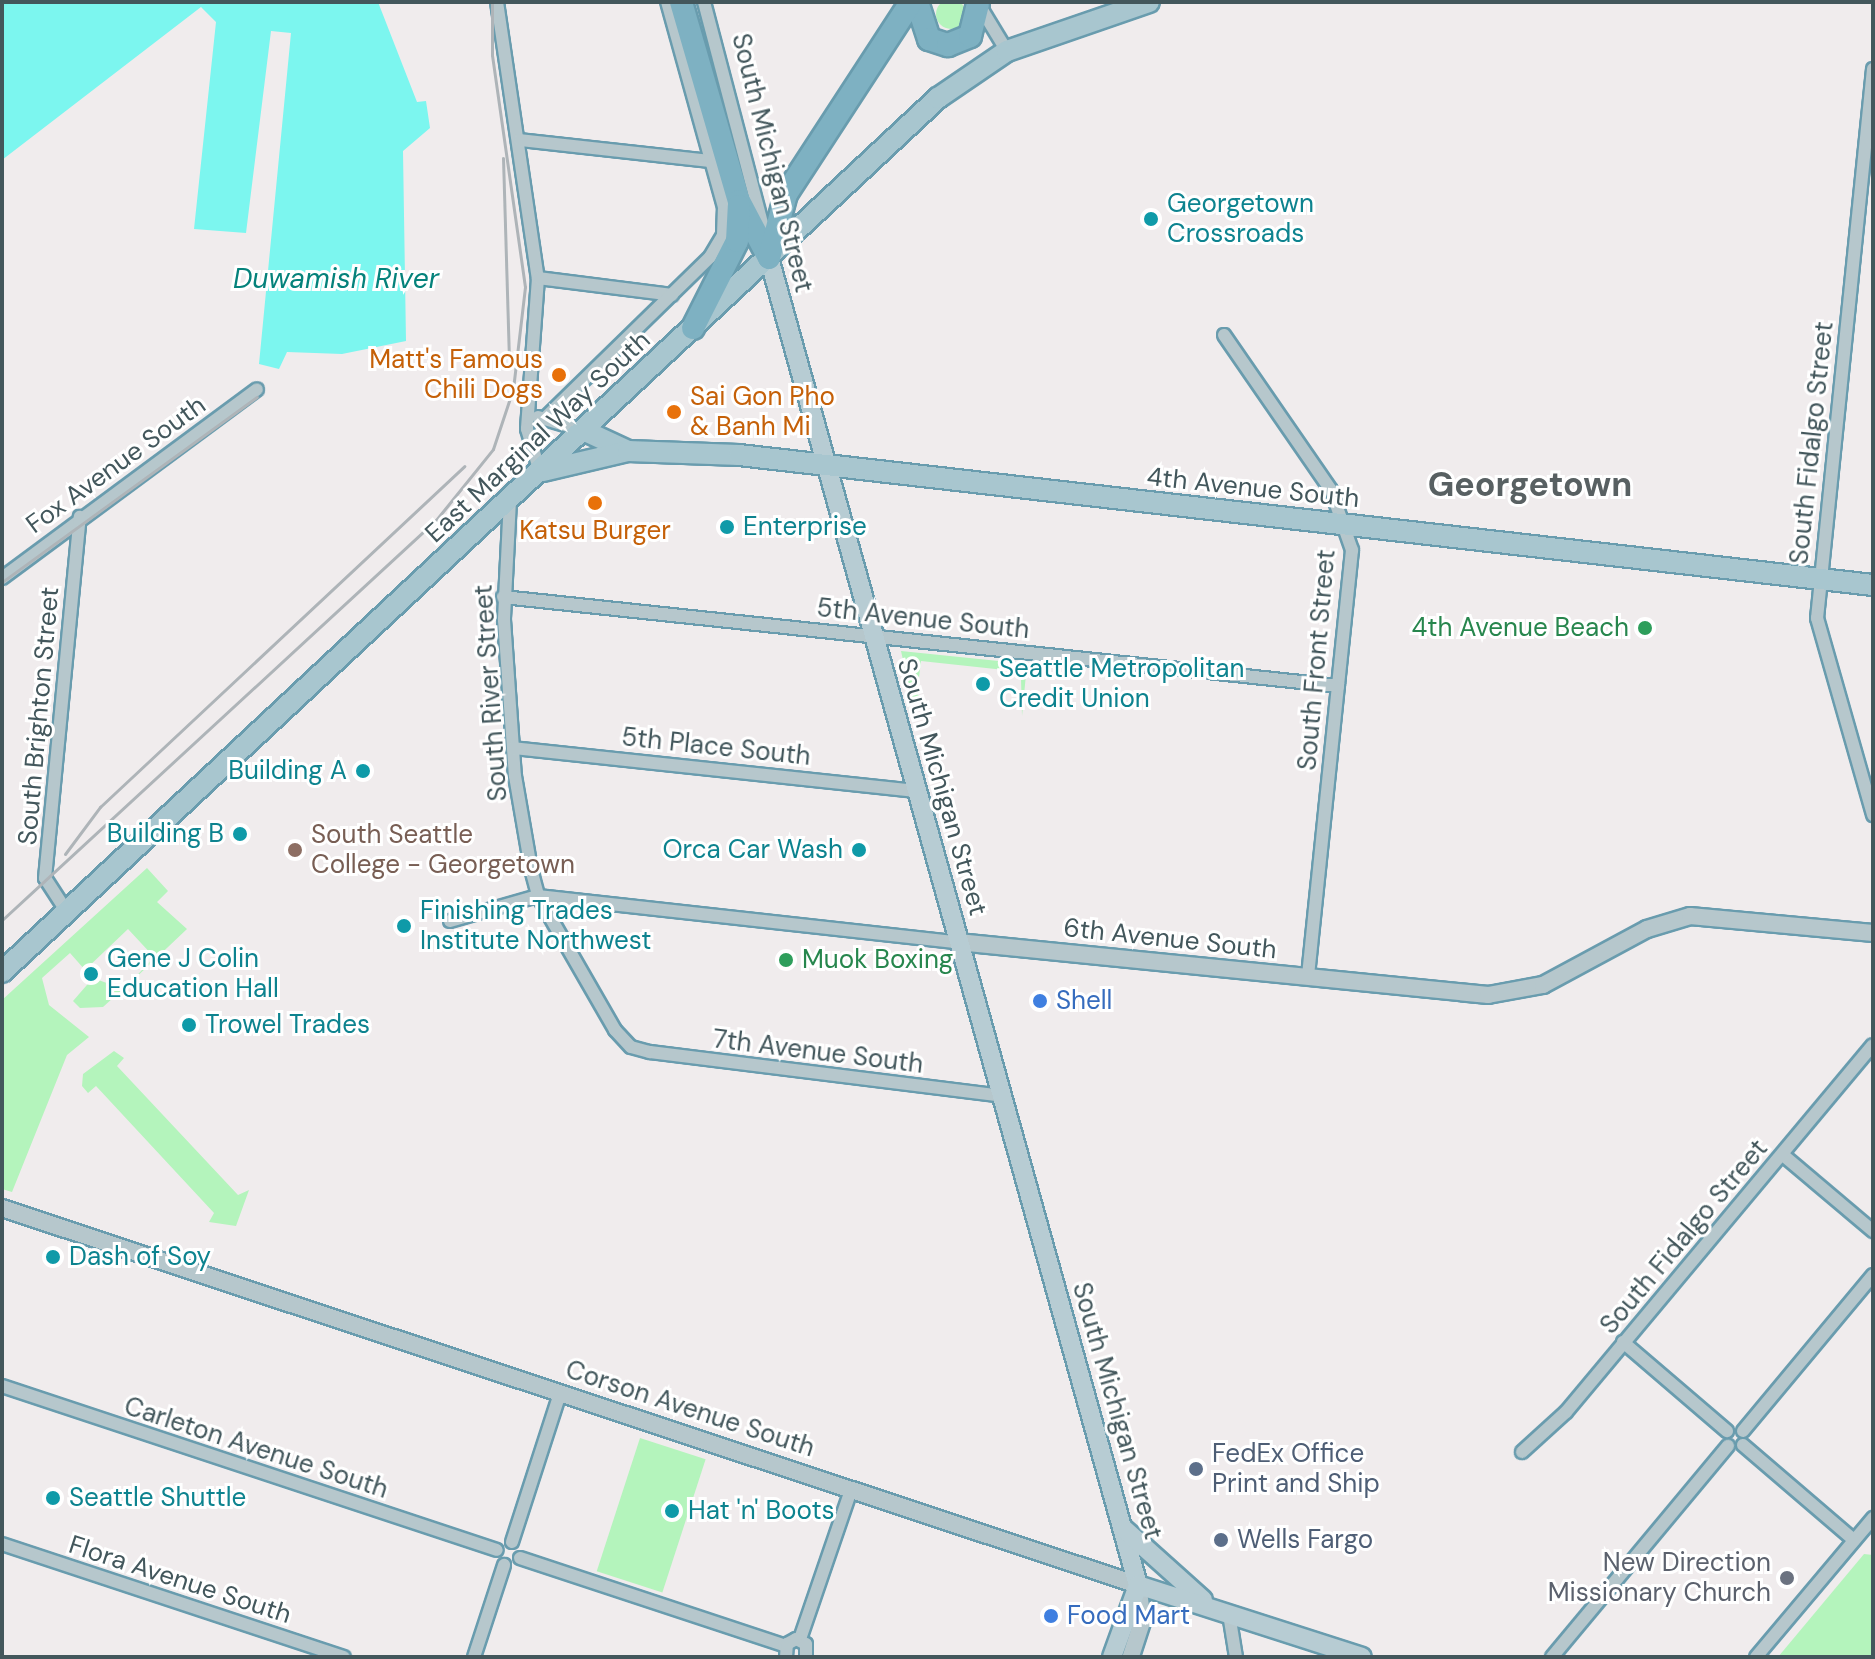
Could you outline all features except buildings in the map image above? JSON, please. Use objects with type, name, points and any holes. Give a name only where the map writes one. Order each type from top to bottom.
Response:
[{"type":"highway","points":[[769,258],[786,194],[911,2]]},
{"type":"highway","points":[[917,2],[929,39],[948,45],[970,36],[977,3]]},
{"type":"highway","points":[[676,3],[739,201],[769,258]]},
{"type":"highway","points":[[693,328],[737,241],[739,201]]},
{"type":"main road","name":"East Marginal Way South","points":[[2,972],[585,431],[938,98],[1007,51],[1149,2]]},
{"type":"main road","name":"South Michigan Street","points":[[769,258],[824,469],[1138,1585]]},
{"type":"main road","name":"4th Avenue South","points":[[585,431],[628,451]]},
{"type":"main road","name":"4th Avenue South","points":[[540,472],[628,451],[739,455],[824,469],[1345,524],[1873,585]]},
{"type":"main road","points":[[1122,1527],[1223,1612]]},
{"type":"main road","points":[[1112,1657],[1138,1585]]},
{"type":"main road","name":"Corson Avenue South","points":[[1138,1585],[1328,1651],[1362,1657]]},
{"type":"street","points":[[497,2],[520,140],[538,278],[527,413],[540,472]]},
{"type":"street","name":"South Michigan Street","points":[[704,2],[769,258]]},
{"type":"street","points":[[520,140],[711,161],[676,3]]},
{"type":"street","points":[[977,3],[1007,51]]},
{"type":"street","name":"South Fidalgo Street","points":[[1873,69],[1817,618],[1873,815]]},
{"type":"street","name":"East Marginal Way South","points":[[544,419],[672,295],[723,235],[724,207],[711,161]]},
{"type":"street","points":[[538,278],[672,295]]},
{"type":"street","name":"South Front Street","points":[[1224,335],[1326,480],[1345,524],[1352,550],[1308,977]]},
{"type":"street","name":"Fox Avenue South","points":[[2,578],[80,517],[257,389]]},
{"type":"street","name":"4th Avenue South","points":[[527,413],[585,431]]},
{"type":"street","name":"South River Street","points":[[510,500],[503,597],[513,748],[538,896],[631,1047]]},
{"type":"street","name":"South Brighton Street","points":[[67,912],[45,878],[80,517]]},
{"type":"street","name":"5th Avenue South","points":[[503,597],[1338,686]]},
{"type":"street","name":"5th Place South","points":[[513,748],[915,791]]},
{"type":"street","name":"6th Avenue South","points":[[450,921],[538,896],[1488,995],[1550,982],[1647,929],[1690,916],[1873,933]]},
{"type":"street","name":"South Fidalgo Street","points":[[1522,1452],[1623,1342],[1873,1045]]},
{"type":"street","name":"7th Avenue South","points":[[631,1047],[1002,1096]]},
{"type":"street","points":[[1783,1155],[1873,1231]]},
{"type":"street","name":"Corson Avenue South","points":[[2,1208],[1138,1585]]},
{"type":"street","points":[[1552,1657],[1728,1446],[1743,1438],[1873,1275]]},
{"type":"street","points":[[1623,1342],[1727,1431],[1743,1438],[1854,1540]]},
{"type":"street","name":"Carleton Avenue South","points":[[2,1386],[497,1550]]},
{"type":"street","points":[[474,1657],[504,1565],[497,1550],[512,1542],[560,1393]]},
{"type":"street","points":[[1727,1431],[1728,1446]]},
{"type":"street","points":[[504,1565],[520,1558],[786,1651],[800,1639],[851,1490]]},
{"type":"street","points":[[1756,1657],[1873,1518]]},
{"type":"street","points":[[512,1542],[520,1558]]},
{"type":"street","name":"Flora Avenue South","points":[[2,1544],[344,1657]]},
{"type":"street","points":[[1131,1657],[1143,1619],[1138,1585]]},
{"type":"street","points":[[1223,1612],[1236,1657]]},
{"type":"street","points":[[800,1639],[810,1656]]},
{"type":"green space","points":[[951,-1],[962,3],[966,14],[962,25],[951,29],[940,25],[936,14],[940,3]]},
{"type":"green space","points":[[901,651],[1027,664],[1022,716],[1021,679],[1014,671],[921,661],[917,694],[927,702],[912,700]]},
{"type":"green space","points":[[147,868],[168,891],[157,902],[187,929],[129,984],[154,957],[128,929],[85,970],[70,953],[42,978],[49,1005],[89,1037],[67,1055],[12,1192],[2,1189],[2,1000]]},
{"type":"green space","points":[[93,978],[123,989],[103,1007],[80,1008],[73,1001]]},
{"type":"green space","points":[[114,1051],[124,1058],[117,1066],[238,1195],[249,1190],[236,1226],[209,1222],[214,1213],[96,1086],[88,1093],[82,1086],[83,1074]]},
{"type":"green space","points":[[640,1438],[706,1459],[662,1592],[597,1571]]},
{"type":"green space","points":[[1864,1554],[1873,1555],[1873,1657],[1778,1657]]},
{"type":"water","name":"Duwamish River","points":[[2,2],[378,2],[417,102],[426,101],[430,128],[403,151],[406,341],[342,354],[287,352],[279,369],[259,364],[291,33],[271,31],[246,233],[194,229],[216,22],[201,7],[2,160]]},
{"type":"railway","points":[[2,920],[436,520],[493,449],[513,389],[525,287],[492,55],[492,2]]},
{"type":"railway","points":[[503,158],[509,358]]},
{"type":"railway","points":[[2,582],[257,397]]},
{"type":"railway","points":[[65,854],[100,807],[464,466]]},
{"type":"place","name":"Georgetown Crossroads","points":[[1151,219]]},
{"type":"place","name":"Matt's Famous Chili Dogs","points":[[559,375]]},
{"type":"place","name":"Sai Gon Pho & Banh Mi","points":[[674,412]]},
{"type":"place","name":"Katsu Burger","points":[[595,503]]},
{"type":"place","name":"Enterprise","points":[[727,527]]},
{"type":"place","name":"4th Avenue Beach","points":[[1645,628]]},
{"type":"place","name":"Seattle Metropolitan Credit Union","points":[[983,684]]},
{"type":"place","name":"Building A","points":[[363,771]]},
{"type":"place","name":"Building B","points":[[240,834]]},
{"type":"place","name":"South Seattle College - Georgetown","points":[[295,850]]},
{"type":"place","name":"Orca Car Wash","points":[[859,850]]},
{"type":"place","name":"Finishing Trades Institute Northwest","points":[[404,926]]},
{"type":"place","name":"Muok Boxing","points":[[786,960]]},
{"type":"place","name":"Gene J Colin Education Hall","points":[[91,974]]},
{"type":"place","name":"Shell","points":[[1040,1001]]},
{"type":"place","name":"Trowel Trades","points":[[189,1025]]},
{"type":"place","name":"Dash of Soy","points":[[53,1257]]},
{"type":"place","name":"FedEx Office Print and Ship","points":[[1196,1469]]},
{"type":"place","name":"Seattle Shuttle","points":[[53,1498]]},
{"type":"place","name":"Hat 'n' Boots","points":[[672,1511]]},
{"type":"place","name":"Wells Fargo","points":[[1221,1540]]},
{"type":"place","name":"New Direction Missionary Church","points":[[1787,1578]]},
{"type":"place","name":"Food Mart","points":[[1051,1616]]},
{"type":"district","name":"Georgetown","points":[[1530,485]]}]
